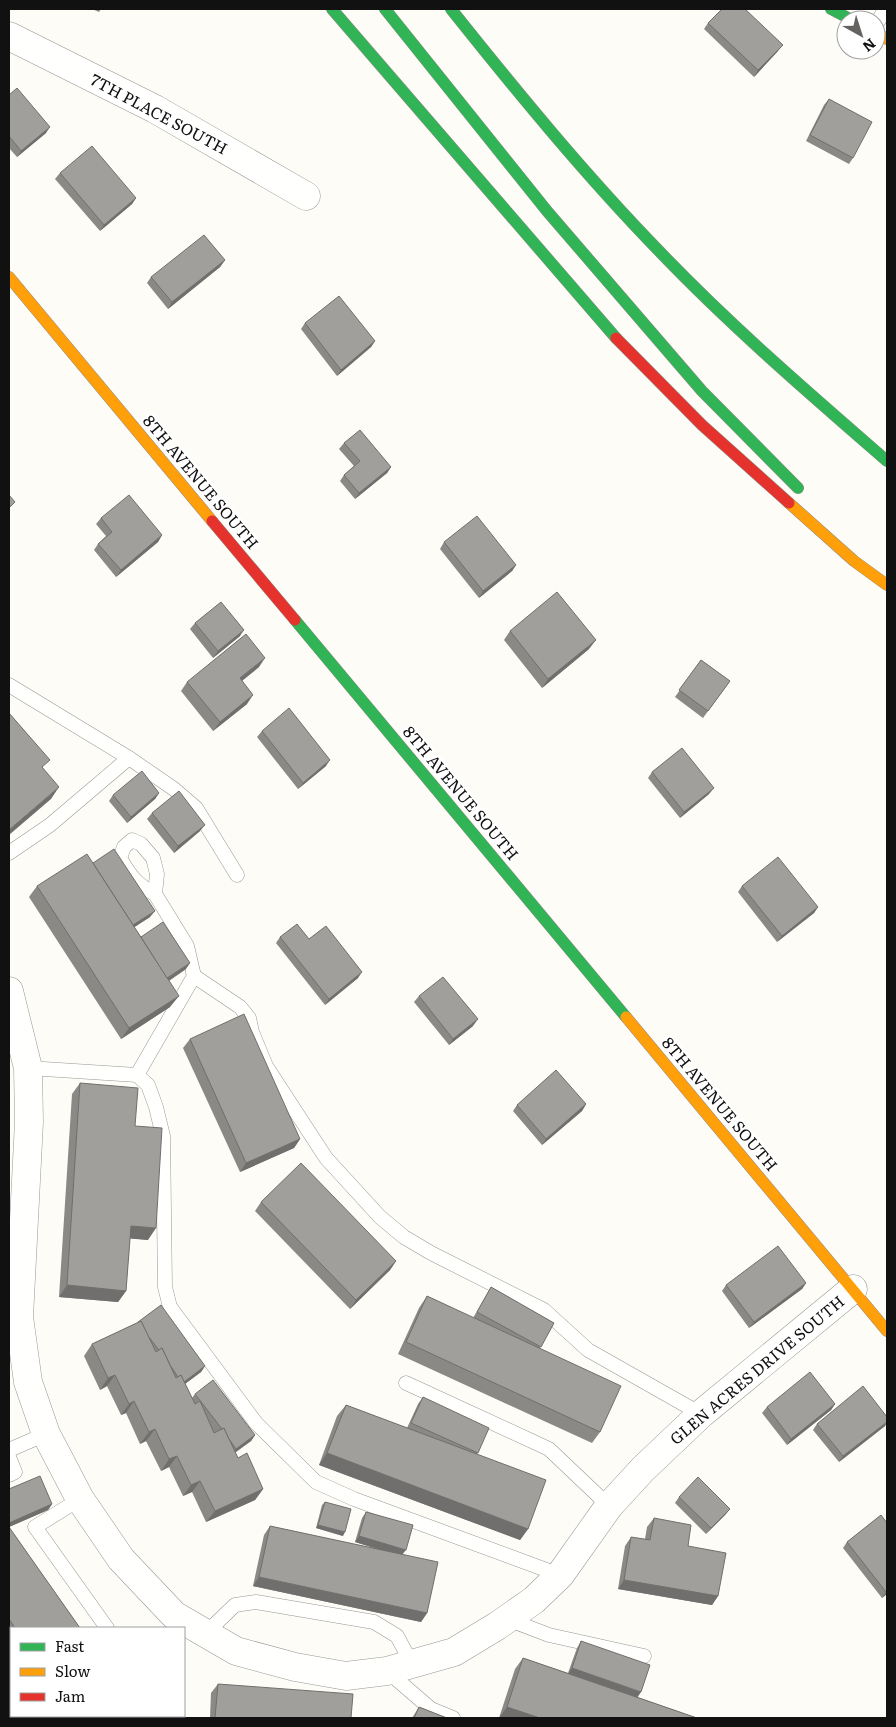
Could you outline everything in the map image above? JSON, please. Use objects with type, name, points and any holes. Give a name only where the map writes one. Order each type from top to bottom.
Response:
[{"type":"main road","points":[[332,9],[610,331],[702,425],[854,561],[887,585]]},
{"type":"main road","points":[[385,9],[548,211],[702,391],[806,496]]},
{"type":"main road","points":[[451,9],[512,86],[630,221],[782,369],[887,461]]},
{"type":"main road","points":[[479,26],[512,86]]},
{"type":"main road","name":"8TH AVENUE SOUTH","points":[[9,277],[887,1331]]},
{"type":"street","name":"7TH PLACE SOUTH","points":[[9,36],[155,109],[306,196]]},
{"type":"street","name":"GLEN ACRES DRIVE SOUTH","points":[[9,991],[28,1068],[29,1122],[17,1191],[14,1312],[28,1382],[46,1434],[80,1498],[120,1559],[170,1622],[185,1627]]},
{"type":"street","name":"GLEN ACRES DRIVE SOUTH","points":[[185,1627],[205,1634],[236,1651],[295,1667],[346,1676],[400,1668],[454,1652],[534,1600],[560,1575],[609,1506],[643,1469],[701,1414],[853,1289]]},
{"type":"lane","points":[[9,686],[129,758],[174,789],[196,808],[237,875]]},
{"type":"lane","points":[[9,853],[50,825],[129,758]]},
{"type":"lane","points":[[155,894],[187,946],[194,976],[240,1008],[249,1018],[252,1032],[266,1066],[326,1158],[380,1217],[404,1237],[431,1253],[544,1310],[588,1350],[701,1414]]},
{"type":"lane","points":[[138,1074],[194,976]]},
{"type":"lane","points":[[28,1068],[138,1074],[148,1085],[163,1136],[165,1287],[170,1307],[256,1423],[316,1482],[354,1499],[560,1575]]},
{"type":"lane","points":[[406,1383],[549,1449],[609,1506]]},
{"type":"lane","points":[[9,1450],[46,1434]]},
{"type":"lane","points":[[9,1457],[15,1472],[9,1475]]},
{"type":"lane","points":[[80,1498],[35,1527],[106,1627]]},
{"type":"lane","points":[[205,1634],[234,1605],[256,1602],[374,1622],[397,1636],[400,1668],[431,1709],[453,1718]]},
{"type":"lane","points":[[507,1619],[549,1634],[644,1656]]},
{"type":"building","points":[[722,9],[745,9],[783,45],[758,70],[708,23]]},
{"type":"building","points":[[17,88],[50,127],[21,151],[9,136],[9,95]]},
{"type":"building","points":[[829,99],[872,122],[853,158],[810,135]]},
{"type":"building","points":[[92,146],[136,198],[104,225],[60,173]]},
{"type":"building","points":[[204,235],[225,260],[172,302],[151,277]]},
{"type":"building","points":[[339,296],[375,341],[341,370],[305,323]]},
{"type":"building","points":[[360,430],[391,467],[359,493],[344,475],[360,461],[344,443]]},
{"type":"building","points":[[9,495],[15,502],[9,508]]},
{"type":"building","points":[[129,495],[162,535],[121,570],[98,544],[112,532],[101,518]]},
{"type":"building","points":[[477,516],[516,565],[483,591],[444,542]]},
{"type":"building","points":[[557,592],[596,640],[548,679],[510,631]]},
{"type":"building","points":[[221,602],[244,630],[218,651],[195,623]]},
{"type":"building","points":[[246,634],[265,658],[240,678],[253,695],[220,722],[187,682]]},
{"type":"building","points":[[701,660],[730,681],[708,711],[679,690]]},
{"type":"building","points":[[289,708],[330,760],[303,783],[262,731]]},
{"type":"building","points":[[9,713],[50,760],[42,767],[59,787],[9,830]]},
{"type":"building","points":[[682,748],[714,788],[684,812],[652,772]]},
{"type":"building","points":[[142,771],[159,793],[131,817],[113,795]]},
{"type":"building","points":[[179,791],[205,825],[178,846],[152,813]]},
{"type":"building","points":[[114,849],[155,911],[133,925],[93,863]]},
{"type":"building","points":[[87,854],[179,996],[129,1028],[37,886]]},
{"type":"building","points":[[778,857],[818,907],[782,936],[742,886]]},
{"type":"building","points":[[163,922],[190,963],[167,978],[141,937]]},
{"type":"building","points":[[297,924],[309,939],[326,926],[362,972],[329,999],[280,937]]},
{"type":"building","points":[[443,977],[478,1019],[453,1039],[419,996]]},
{"type":"building","points":[[244,1014],[300,1139],[246,1163],[190,1039]]},
{"type":"building","points":[[556,1070],[586,1104],[546,1139],[517,1105]]},
{"type":"building","points":[[80,1083],[138,1088],[135,1126],[162,1128],[156,1228],[131,1226],[126,1291],[67,1285]]},
{"type":"building","points":[[301,1163],[396,1261],[356,1300],[261,1202]]},
{"type":"building","points":[[778,1246],[806,1283],[754,1322],[726,1285]]},
{"type":"building","points":[[491,1287],[554,1323],[541,1347],[477,1312]]},
{"type":"building","points":[[427,1296],[621,1386],[600,1432],[406,1342]]},
{"type":"building","points":[[161,1305],[205,1366],[184,1382],[181,1375],[178,1377],[170,1365],[162,1348],[159,1350],[148,1336],[141,1321],[138,1322]]},
{"type":"building","points":[[141,1321],[156,1352],[162,1348],[176,1378],[181,1375],[195,1404],[200,1401],[214,1433],[224,1428],[238,1458],[247,1453],[263,1489],[215,1511],[200,1481],[191,1485],[177,1456],[169,1459],[155,1429],[149,1432],[134,1401],[129,1404],[115,1375],[108,1378],[92,1344]]},
{"type":"building","points":[[810,1372],[835,1404],[791,1439],[767,1407]]},
{"type":"building","points":[[213,1380],[255,1435],[236,1449],[224,1428],[222,1429],[195,1394]]},
{"type":"building","points":[[863,1386],[887,1417],[887,1422],[843,1456],[817,1424]]},
{"type":"building","points":[[423,1397],[489,1428],[478,1453],[411,1423]]},
{"type":"building","points":[[346,1405],[546,1480],[528,1529],[327,1453]]},
{"type":"building","points":[[40,1476],[52,1504],[9,1523],[9,1489]]},
{"type":"building","points":[[698,1477],[730,1509],[711,1528],[679,1497]]},
{"type":"building","points":[[325,1502],[351,1509],[345,1532],[318,1525]]},
{"type":"building","points":[[366,1512],[413,1525],[406,1550],[359,1536]]},
{"type":"building","points":[[881,1515],[887,1523],[886,1592],[847,1542]]},
{"type":"building","points":[[654,1518],[691,1525],[688,1546],[726,1553],[718,1596],[624,1580],[631,1537],[650,1540]]},
{"type":"building","points":[[270,1526],[438,1562],[427,1613],[259,1577]]},
{"type":"building","points":[[9,1527],[79,1627],[14,1627],[9,1619]]},
{"type":"building","points":[[581,1641],[650,1665],[641,1692],[572,1668]]},
{"type":"building","points":[[523,1658],[697,1718],[540,1718],[507,1707]]},
{"type":"building","points":[[218,1684],[353,1694],[351,1718],[215,1718]]},
{"type":"building","points":[[419,1707],[447,1718],[414,1718]]},
{"type":"building","points":[[114,1717],[114,1718],[56,1718]]},
{"type":"traffic: fast","points":[[332,9],[616,338]]},
{"type":"traffic: fast","points":[[385,9],[547,211],[702,391],[798,488]]},
{"type":"traffic: fast","points":[[451,9],[553,134],[633,224],[743,334],[887,461]]},
{"type":"traffic: fast","points":[[831,9],[836,12]]},
{"type":"traffic: fast","points":[[295,620],[626,1017]]},
{"type":"traffic: slow","points":[[9,277],[212,521]]},
{"type":"traffic: slow","points":[[789,503],[854,561],[887,585]]},
{"type":"traffic: slow","points":[[626,1017],[887,1331]]},
{"type":"traffic: jam","points":[[616,338],[702,425],[789,503]]},
{"type":"traffic: jam","points":[[212,521],[295,620]]}]
